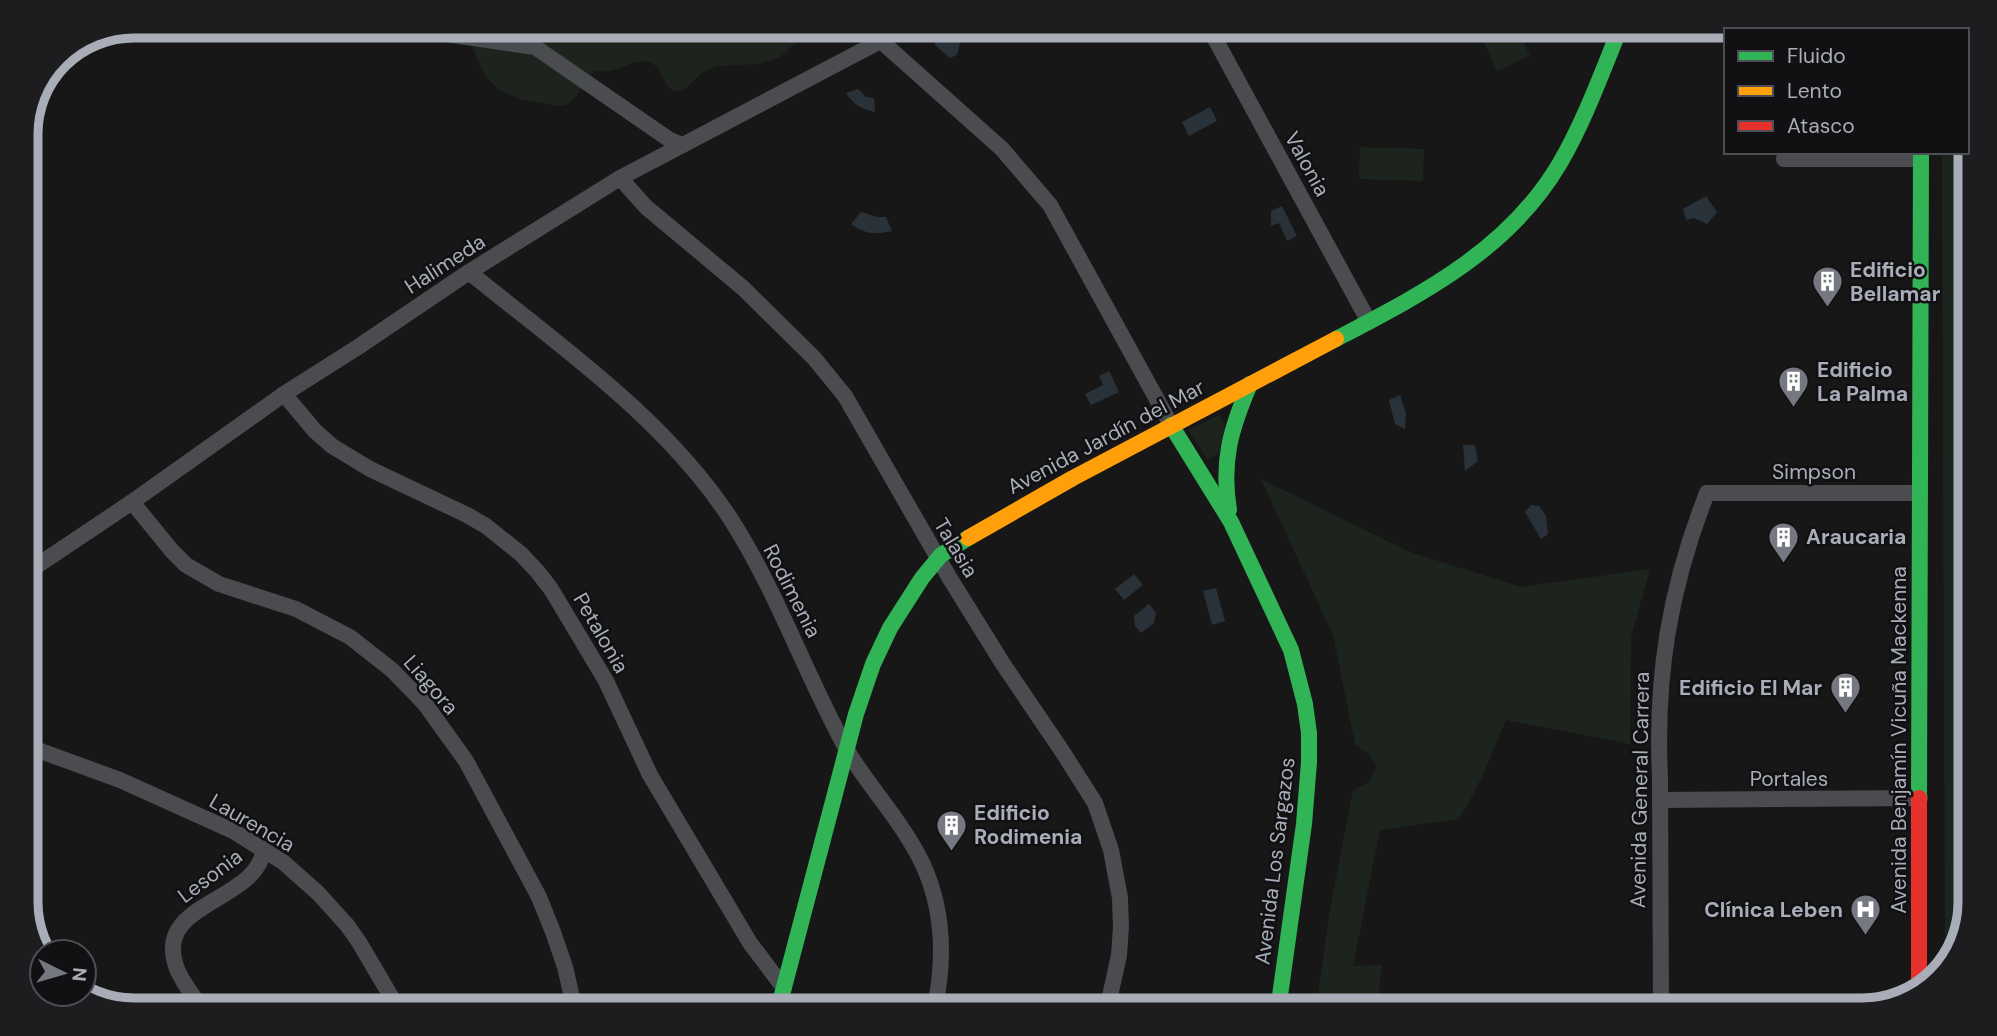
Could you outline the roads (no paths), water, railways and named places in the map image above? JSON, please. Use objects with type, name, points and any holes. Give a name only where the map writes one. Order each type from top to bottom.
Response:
[{"type":"street","points":[[480,39],[535,47],[670,140],[682,145]]},
{"type":"street","name":"Halimeda","points":[[39,564],[284,394],[469,272],[621,178],[885,39]]},
{"type":"street","name":"Valonia","points":[[1215,39],[1369,322]]},
{"type":"street","name":"Avenida Jardín del Mar","points":[[781,998],[860,700],[881,647],[906,600],[937,558],[1000,518],[1369,322],[1461,269],[1501,238],[1542,191],[1568,150],[1615,39]]},
{"type":"street","name":"Avenida Los Sargazos","points":[[881,41],[1002,149],[1050,205],[1171,425],[1231,522],[1290,650],[1299,677],[1309,733],[1309,762],[1304,824],[1280,998]]},
{"type":"street","points":[[1784,159],[1921,156]]},
{"type":"street","name":"Avenida Benjamín Vicuña Mackenna","points":[[1919,979],[1921,156]]},
{"type":"street","name":"Talasia","points":[[621,178],[646,207],[743,288],[814,358],[845,396],[937,558],[1088,793],[1104,826],[1117,874],[1121,926],[1119,955],[1110,998]]},
{"type":"street","name":"Rodimenia","points":[[469,272],[620,395],[676,450],[730,518],[772,592],[825,708],[848,751],[914,846],[929,882],[939,920],[941,943],[937,998]]},
{"type":"street","name":"Avenida Los Sargazos","points":[[1231,522],[1224,486],[1224,463],[1238,411],[1250,384]]},
{"type":"street","name":"Petalonia","points":[[284,394],[298,413],[332,446],[370,469],[477,520],[504,539],[537,571],[551,589],[606,681],[650,775],[750,943],[783,988]]},
{"type":"street","name":"Simpson","points":[[1707,493],[1920,493]]},
{"type":"street","name":"Avenida General Carrera","points":[[1661,998],[1659,702],[1667,628],[1684,558],[1707,493]]},
{"type":"street","name":"Liagora","points":[[132,502],[172,551],[202,576],[296,609],[349,637],[392,670],[425,704],[466,761],[539,897],[565,967],[572,998]]},
{"type":"street","name":"Laurencia","points":[[39,751],[120,780],[233,831],[264,849],[301,877],[334,909],[359,942],[392,998]]},
{"type":"street","name":"Portales","points":[[1660,800],[1920,798]]},
{"type":"street","name":"Lesonia","points":[[194,998],[175,965],[173,947],[178,929],[188,917],[228,894],[253,874],[263,858],[264,849]]},
{"type":"place","name":"Edificio Bellamar","points":[[1827,309]]},
{"type":"place","name":"Edificio La Palma","points":[[1794,409]]},
{"type":"place","name":"Araucaria","points":[[1783,564]]},
{"type":"place","name":"Edificio El Mar","points":[[1845,715]]},
{"type":"place","name":"Edificio Rodimenia","points":[[951,852]]},
{"type":"place","name":"Clínica Leben","points":[[1866,937]]}]
